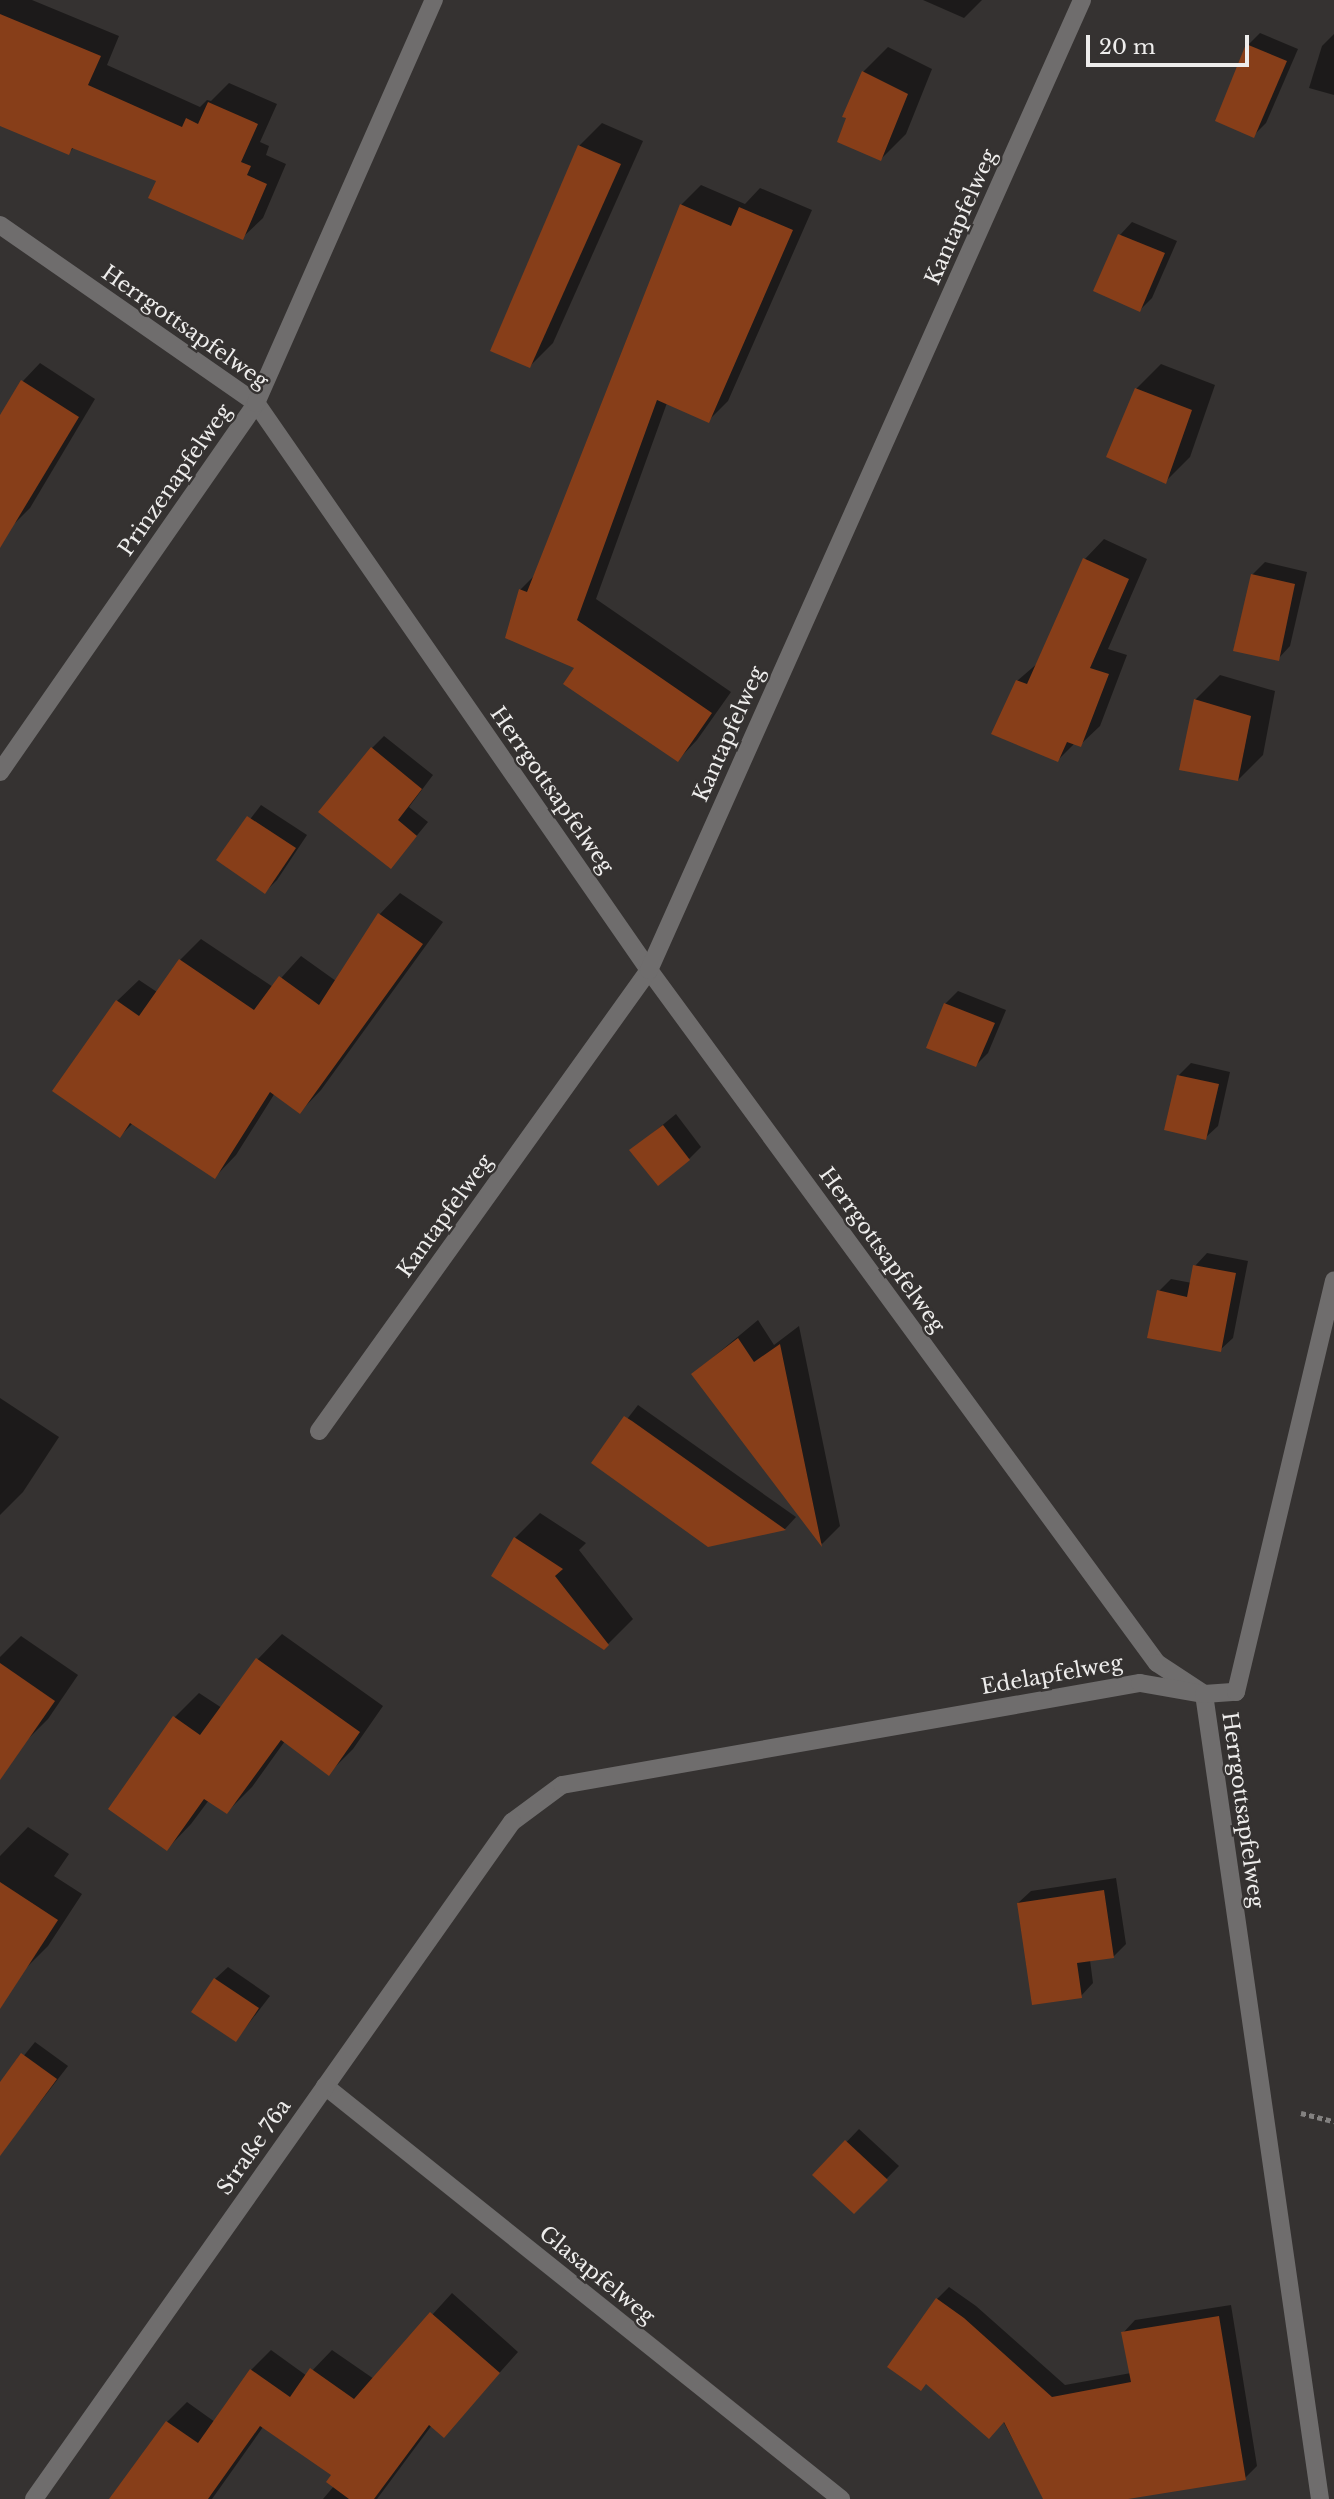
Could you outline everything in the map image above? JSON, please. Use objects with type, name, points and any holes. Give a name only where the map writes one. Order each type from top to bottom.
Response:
[{"type":"street","name":"Prinzenapfelweg","points":[[0,772],[256,403],[434,0]]},
{"type":"street","name":"Kantapfelweg","points":[[319,1431],[649,970],[1082,0]]},
{"type":"street","name":"Herrgottsapfelweg","points":[[0,225],[256,403],[649,970],[1157,1662],[1204,1694],[1320,2499]]},
{"type":"street","name":"Edelapfelweg","points":[[512,1822],[562,1785],[1140,1683],[1204,1694],[1236,1692],[1334,1280]]},
{"type":"street","name":"Straße 76a","points":[[34,2499],[512,1822]]},
{"type":"street","name":"Glasapfelweg","points":[[325,2086],[841,2499]]},
{"type":"building","points":[[0,14],[101,56],[88,85],[182,127],[186,118],[198,124],[208,102],[258,124],[241,162],[251,166],[247,175],[267,184],[243,240],[148,198],[156,181],[72,148],[69,155],[0,126]]},
{"type":"building","points":[[1246,44],[1287,61],[1254,138],[1215,121]]},
{"type":"building","points":[[862,71],[908,94],[881,161],[837,142],[846,118],[842,117]]},
{"type":"building","points":[[578,145],[621,164],[530,368],[490,351]]},
{"type":"building","points":[[680,204],[731,226],[739,207],[793,230],[709,423],[657,400],[577,620],[712,713],[678,762],[563,684],[574,668],[505,638],[519,589],[527,592]]},
{"type":"building","points":[[1118,234],[1165,253],[1140,312],[1093,291]]},
{"type":"building","points":[[21,380],[79,417],[0,548],[0,415]]},
{"type":"building","points":[[1135,388],[1192,410],[1166,484],[1106,457]]},
{"type":"building","points":[[1083,558],[1129,579],[1090,668],[1109,674],[1081,747],[1067,742],[1058,762],[991,734],[1016,680],[1027,684]]},
{"type":"building","points":[[1251,574],[1295,584],[1279,661],[1233,651]]},
{"type":"building","points":[[1194,699],[1251,716],[1238,781],[1179,770]]},
{"type":"building","points":[[371,747],[422,789],[398,820],[417,836],[391,869],[318,812]]},
{"type":"building","points":[[247,816],[296,848],[265,894],[216,860]]},
{"type":"building","points":[[378,913],[423,944],[300,1114],[270,1092],[215,1179],[130,1123],[120,1138],[52,1091],[116,1000],[139,1016],[179,959],[254,1010],[279,976],[319,1005]]},
{"type":"building","points":[[944,1003],[995,1023],[976,1067],[926,1048]]},
{"type":"building","points":[[1177,1075],[1219,1084],[1206,1140],[1164,1130]]},
{"type":"building","points":[[663,1125],[690,1160],[658,1186],[629,1150]]},
{"type":"building","points":[[1193,1265],[1236,1273],[1221,1352],[1147,1338],[1157,1290],[1187,1297]]},
{"type":"building","points":[[738,1338],[754,1362],[780,1344],[822,1547],[691,1374]]},
{"type":"building","points":[[624,1416],[786,1530],[708,1547],[591,1463]]},
{"type":"building","points":[[514,1537],[563,1569],[555,1576],[609,1645],[604,1650],[491,1576]]},
{"type":"building","points":[[256,1658],[360,1732],[329,1776],[281,1740],[227,1814],[204,1799],[167,1851],[108,1809],[173,1716],[200,1735]]},
{"type":"building","points":[[0,1663],[55,1701],[0,1780]]},
{"type":"building","points":[[0,1882],[58,1920],[0,2009]]},
{"type":"building","points":[[1104,1890],[1114,1958],[1077,1963],[1082,1998],[1032,2005],[1017,1903]]},
{"type":"building","points":[[214,1978],[259,2008],[236,2042],[191,2012]]},
{"type":"building","points":[[21,2053],[57,2079],[0,2156],[0,2082]]},
{"type":"building","points":[[845,2140],[888,2180],[854,2214],[812,2175]]},
{"type":"building","points":[[936,2298],[964,2318],[1052,2397],[1131,2382],[1121,2332],[1219,2316],[1246,2480],[1128,2499],[1043,2499],[1004,2422],[989,2439],[926,2384],[921,2391],[887,2367]]},
{"type":"building","points":[[430,2312],[500,2373],[444,2438],[429,2425],[374,2499],[349,2499],[326,2482],[331,2475],[260,2426],[208,2499],[109,2499],[166,2421],[198,2443],[250,2369],[290,2397],[310,2368],[354,2399]]}]
